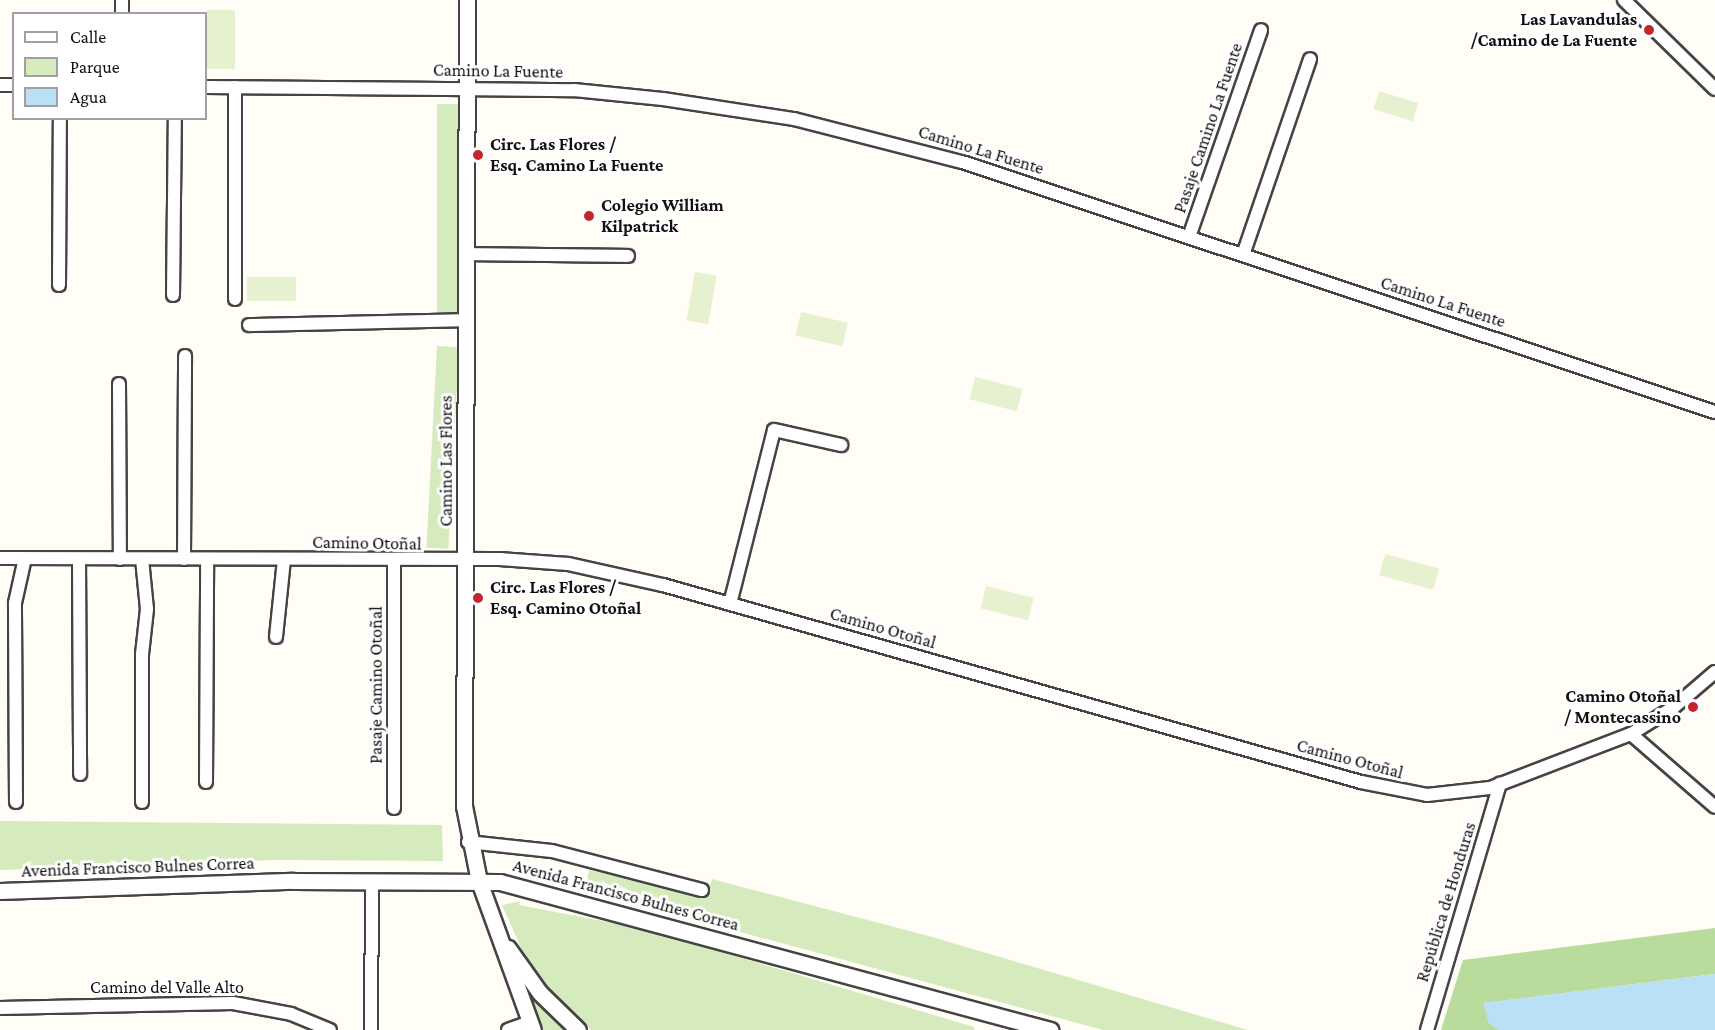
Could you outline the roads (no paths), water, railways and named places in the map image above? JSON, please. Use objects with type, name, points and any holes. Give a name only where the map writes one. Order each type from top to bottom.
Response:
[{"type":"street","name":"Camino Las Flores","points":[[467,0],[464,806],[468,842],[479,881],[532,1026]]},
{"type":"street","points":[[1624,0],[1715,89]]},
{"type":"street","name":"Pasaje Camino La Fuente","points":[[1189,237],[1261,30]]},
{"type":"street","points":[[1243,255],[1310,59]]},
{"type":"street","name":"Camino La Fuente","points":[[207,87],[466,88],[619,94],[794,119],[962,162],[1715,411]]},
{"type":"street","points":[[235,87],[235,299]]},
{"type":"street","points":[[59,285],[60,120]]},
{"type":"street","points":[[173,295],[175,120]]},
{"type":"street","points":[[466,254],[628,256]]},
{"type":"street","points":[[249,325],[466,320]]},
{"type":"street","points":[[184,559],[185,356]]},
{"type":"street","points":[[119,384],[120,559]]},
{"type":"street","points":[[730,604],[774,430],[841,446]]},
{"type":"street","name":"Camino Otoñal","points":[[0,558],[465,561],[568,564],[633,577],[1395,790],[1443,795],[1500,784],[1631,734],[1674,707],[1715,672]]},
{"type":"street","points":[[16,802],[15,603],[25,558]]},
{"type":"street","points":[[79,559],[80,774]]},
{"type":"street","points":[[142,559],[147,609],[141,654],[142,802]]},
{"type":"street","points":[[206,782],[207,560]]},
{"type":"street","points":[[276,637],[284,560]]},
{"type":"street","name":"Pasaje Camino Otoñal","points":[[394,562],[394,808]]},
{"type":"street","points":[[1631,734],[1715,807]]},
{"type":"street","name":"República de Honduras","points":[[1427,1030],[1500,784]]},
{"type":"street","points":[[468,842],[552,851],[702,891]]},
{"type":"street","name":"Avenida Francisco Bulnes Correa","points":[[0,891],[372,882],[479,881],[517,885],[1050,1030]]},
{"type":"street","points":[[371,1030],[372,882]]},
{"type":"street","name":"Camino Las Flores","points":[[491,918],[526,975],[578,1030]]},
{"type":"street","name":"Camino del Valle Alto","points":[[0,1008],[233,1003],[291,1014],[330,1030]]},
{"type":"street","points":[[508,1030],[532,1026]]},
{"type":"water","points":[[1715,974],[1715,1030],[1500,1030],[1489,1023],[1483,1003]]},
{"type":"place","name":"Las Lavandulas /Camino de La Fuente","points":[[1649,30]]},
{"type":"place","name":"Circ. Las Flores / Esq. Camino La Fuente","points":[[478,155]]},
{"type":"place","name":"Colegio William Kilpatrick","points":[[589,216]]},
{"type":"place","name":"Circ. Las Flores / Esq. Camino Otoñal","points":[[478,598]]},
{"type":"place","name":"Camino Otoñal / Montecassino","points":[[1693,707]]}]
